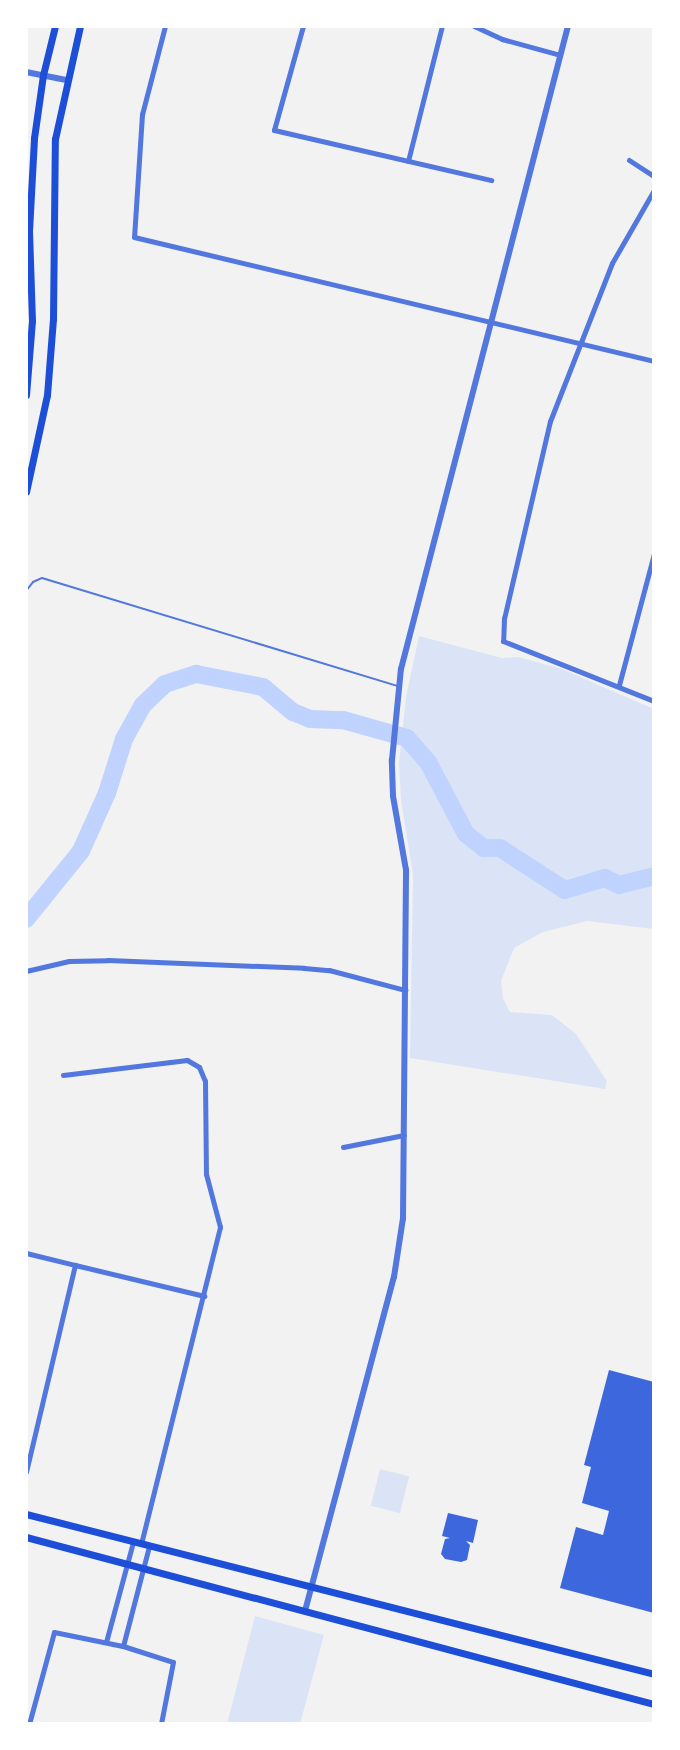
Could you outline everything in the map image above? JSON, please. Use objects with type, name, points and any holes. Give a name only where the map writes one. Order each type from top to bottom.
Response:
[{"type":"main road","points":[[26,395],[32,321],[31,200],[43,75],[55,26]]},
{"type":"main road","points":[[26,492],[47,395],[53,319],[55,139],[80,26]]},
{"type":"main road","points":[[26,1514],[654,1674]]},
{"type":"main road","points":[[26,1537],[654,1704]]},
{"type":"street","points":[[165,26],[142,114],[134,237],[654,361]]},
{"type":"street","points":[[303,26],[274,130],[491,180]]},
{"type":"street","points":[[408,161],[442,26]]},
{"type":"street","points":[[474,26],[502,39],[560,55]]},
{"type":"street","points":[[305,1611],[394,1277],[403,1218],[406,870],[393,796],[392,760],[399,686],[568,26]]},
{"type":"street","points":[[26,72],[66,80]]},
{"type":"street","points":[[629,160],[654,176]]},
{"type":"street","points":[[654,190],[612,263],[579,341],[543,448],[504,618],[503,641],[654,701]]},
{"type":"street","points":[[619,685],[654,553]]},
{"type":"street","points":[[26,971],[69,961],[108,960],[304,968],[329,970],[405,990]]},
{"type":"street","points":[[63,1075],[187,1060],[194,1062],[204,1073],[206,1174],[220,1227],[141,1544],[143,1567],[123,1646]]},
{"type":"street","points":[[343,1147],[404,1135]]},
{"type":"street","points":[[26,1253],[204,1296]]},
{"type":"street","points":[[26,1472],[75,1265]]},
{"type":"street","points":[[106,1642],[127,1563],[141,1544]]},
{"type":"street","points":[[29,1724],[54,1632],[123,1646],[173,1662],[161,1724]]},
{"type":"lane","points":[[26,591],[33,582],[42,578],[399,686]]},
{"type":"shaded area","points":[[419,636],[502,658],[518,657],[562,669],[654,709],[654,929],[587,921],[543,932],[514,948],[501,981],[503,998],[510,1012],[552,1015],[576,1034],[607,1081],[605,1089],[410,1058],[413,875],[401,800],[399,763],[406,697]]},
{"type":"shaded area","points":[[380,1469],[409,1476],[400,1513],[371,1506]]},
{"type":"shaded area","points":[[255,1616],[324,1635],[300,1724],[227,1724]]},
{"type":"building","points":[[609,1370],[654,1382],[654,1613],[560,1588],[576,1527],[603,1535],[609,1511],[582,1503],[591,1467],[584,1465]]},
{"type":"building","points":[[448,1513],[478,1520],[473,1543],[466,1541],[470,1545],[467,1560],[461,1562],[445,1559],[441,1554],[445,1539],[450,1538],[442,1536]]},
{"type":"waterway","points":[[26,919],[81,851],[107,793],[124,739],[143,705],[165,684],[196,674],[263,687],[293,712],[310,719],[343,720],[407,738],[428,762],[466,834],[484,848],[500,848],[565,890],[605,878],[619,885],[654,876]]}]
